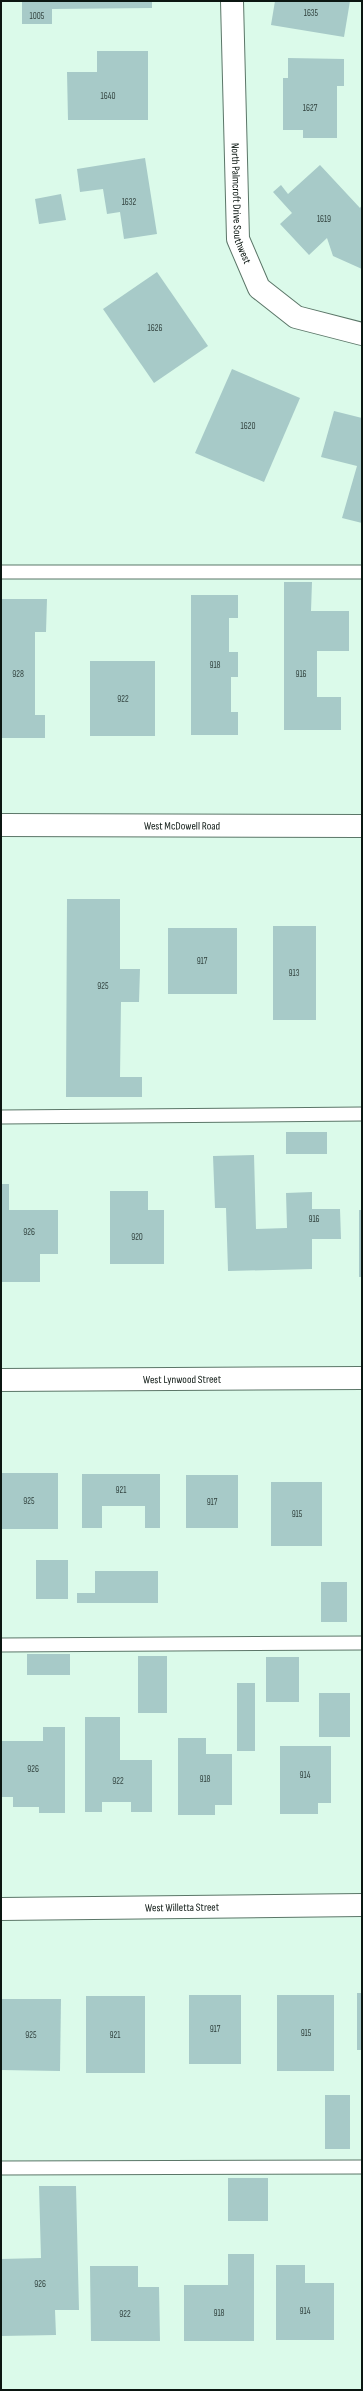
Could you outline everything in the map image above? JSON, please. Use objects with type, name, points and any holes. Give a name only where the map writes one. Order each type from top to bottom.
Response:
[{"type":"street","name":"North Palmcroft Drive Southwest","points":[[232,1],[238,239],[259,288],[296,318],[362,334]]},
{"type":"street","name":"West McDowell Road","points":[[1,825],[362,826]]},
{"type":"street","name":"West Lynwood Street","points":[[1,1380],[362,1378]]},
{"type":"street","name":"West Willetta Street","points":[[1,1909],[362,1905]]},
{"type":"lane","points":[[1,572],[362,572]]},
{"type":"lane","points":[[1,1118],[362,1114]]},
{"type":"lane","points":[[1,1645],[362,1643]]},
{"type":"lane","points":[[1,2168],[362,2167]]},
{"type":"building","points":[[22,1],[152,1],[152,8],[52,9],[52,24],[22,24]]},
{"type":"building","points":[[275,1],[350,1],[344,37],[271,25]]},
{"type":"building","points":[[97,51],[148,51],[148,120],[68,120],[67,72],[97,72]]},
{"type":"building","points":[[288,58],[344,59],[344,86],[337,86],[337,138],[303,138],[303,130],[283,130],[283,78],[288,78]]},
{"type":"building","points":[[145,158],[157,234],[124,239],[120,212],[107,214],[103,189],[80,192],[77,169]]},
{"type":"building","points":[[320,165],[360,208],[362,205],[362,269],[333,256],[327,238],[309,255],[280,224],[292,213],[273,192],[281,185],[288,194]]},
{"type":"building","points":[[61,194],[66,220],[39,224],[35,199]]},
{"type":"building","points":[[157,272],[208,346],[154,383],[103,309]]},
{"type":"building","points":[[232,369],[300,398],[264,482],[195,453]]},
{"type":"building","points":[[334,411],[362,418],[362,523],[342,518],[357,466],[321,457]]},
{"type":"building","points":[[284,582],[312,582],[311,611],[349,611],[349,651],[317,651],[317,697],[341,697],[341,730],[284,730]]},
{"type":"building","points":[[191,595],[238,595],[238,618],[229,618],[229,652],[238,652],[238,677],[231,677],[231,712],[238,712],[238,735],[191,735]]},
{"type":"building","points":[[1,599],[47,599],[46,632],[35,632],[35,715],[45,715],[45,738],[1,738]]},
{"type":"building","points":[[90,661],[155,661],[155,736],[90,736]]},
{"type":"building","points":[[67,899],[120,899],[120,969],[140,969],[139,1002],[121,1002],[120,1077],[142,1077],[142,1097],[66,1097]]},
{"type":"building","points":[[273,926],[316,926],[316,1020],[273,1020]]},
{"type":"building","points":[[168,928],[237,928],[237,994],[168,994]]},
{"type":"building","points":[[286,1132],[327,1132],[327,1154],[286,1154]]},
{"type":"building","points":[[254,1155],[256,1229],[287,1228],[286,1193],[312,1192],[312,1209],[340,1209],[341,1239],[312,1239],[312,1269],[228,1271],[226,1208],[215,1208],[213,1156]]},
{"type":"building","points":[[1,1184],[9,1184],[9,1210],[58,1210],[58,1254],[40,1254],[40,1282],[1,1282]]},
{"type":"building","points":[[110,1191],[148,1191],[148,1210],[164,1210],[164,1264],[110,1264]]},
{"type":"building","points":[[359,1210],[362,1210],[362,1277],[359,1277]]},
{"type":"building","points":[[1,1473],[58,1473],[58,1529],[1,1529]]},
{"type":"building","points":[[82,1474],[160,1474],[160,1528],[145,1528],[145,1506],[102,1506],[102,1528],[82,1528]]},
{"type":"building","points":[[186,1475],[238,1475],[238,1528],[186,1528]]},
{"type":"building","points":[[271,1482],[322,1482],[322,1546],[271,1546]]},
{"type":"building","points":[[36,1560],[68,1560],[68,1599],[36,1599]]},
{"type":"building","points":[[95,1571],[158,1571],[158,1603],[77,1603],[77,1593],[95,1593]]},
{"type":"building","points":[[321,1582],[347,1582],[347,1622],[321,1622]]},
{"type":"building","points":[[27,1654],[70,1654],[70,1675],[27,1675]]},
{"type":"building","points":[[138,1656],[167,1656],[167,1713],[138,1713]]},
{"type":"building","points":[[266,1657],[299,1657],[299,1702],[266,1702]]},
{"type":"building","points":[[237,1683],[255,1683],[255,1751],[237,1751]]},
{"type":"building","points":[[319,1693],[350,1693],[350,1737],[319,1737]]},
{"type":"building","points":[[85,1717],[120,1717],[120,1760],[152,1760],[152,1812],[131,1812],[131,1802],[102,1802],[102,1812],[85,1812]]},
{"type":"building","points":[[43,1727],[65,1727],[65,1813],[39,1813],[39,1807],[13,1807],[13,1797],[1,1797],[1,1741],[43,1741]]},
{"type":"building","points":[[178,1738],[206,1738],[206,1754],[232,1754],[232,1805],[215,1805],[215,1815],[178,1815]]},
{"type":"building","points":[[280,1746],[331,1746],[331,1803],[318,1803],[318,1814],[280,1814]]},
{"type":"building","points":[[357,1993],[362,1993],[362,2050],[357,2050]]},
{"type":"building","points":[[189,1995],[241,1995],[241,2064],[189,2064]]},
{"type":"building","points":[[277,1995],[334,1995],[334,2071],[277,2071]]},
{"type":"building","points":[[86,1996],[145,1996],[145,2073],[86,2073]]},
{"type":"building","points":[[1,1999],[61,1999],[60,2071],[1,2070]]},
{"type":"building","points":[[325,2095],[350,2095],[350,2149],[325,2149]]},
{"type":"building","points":[[228,2178],[268,2178],[268,2221],[228,2221]]},
{"type":"building","points":[[39,2186],[76,2186],[79,2310],[55,2310],[56,2335],[1,2336],[1,2259],[41,2258]]},
{"type":"building","points":[[228,2254],[254,2254],[254,2341],[184,2341],[184,2285],[228,2285]]},
{"type":"building","points":[[276,2265],[305,2265],[305,2283],[334,2283],[334,2340],[276,2340]]},
{"type":"building","points":[[90,2266],[138,2266],[138,2287],[159,2287],[160,2341],[91,2341]]}]
